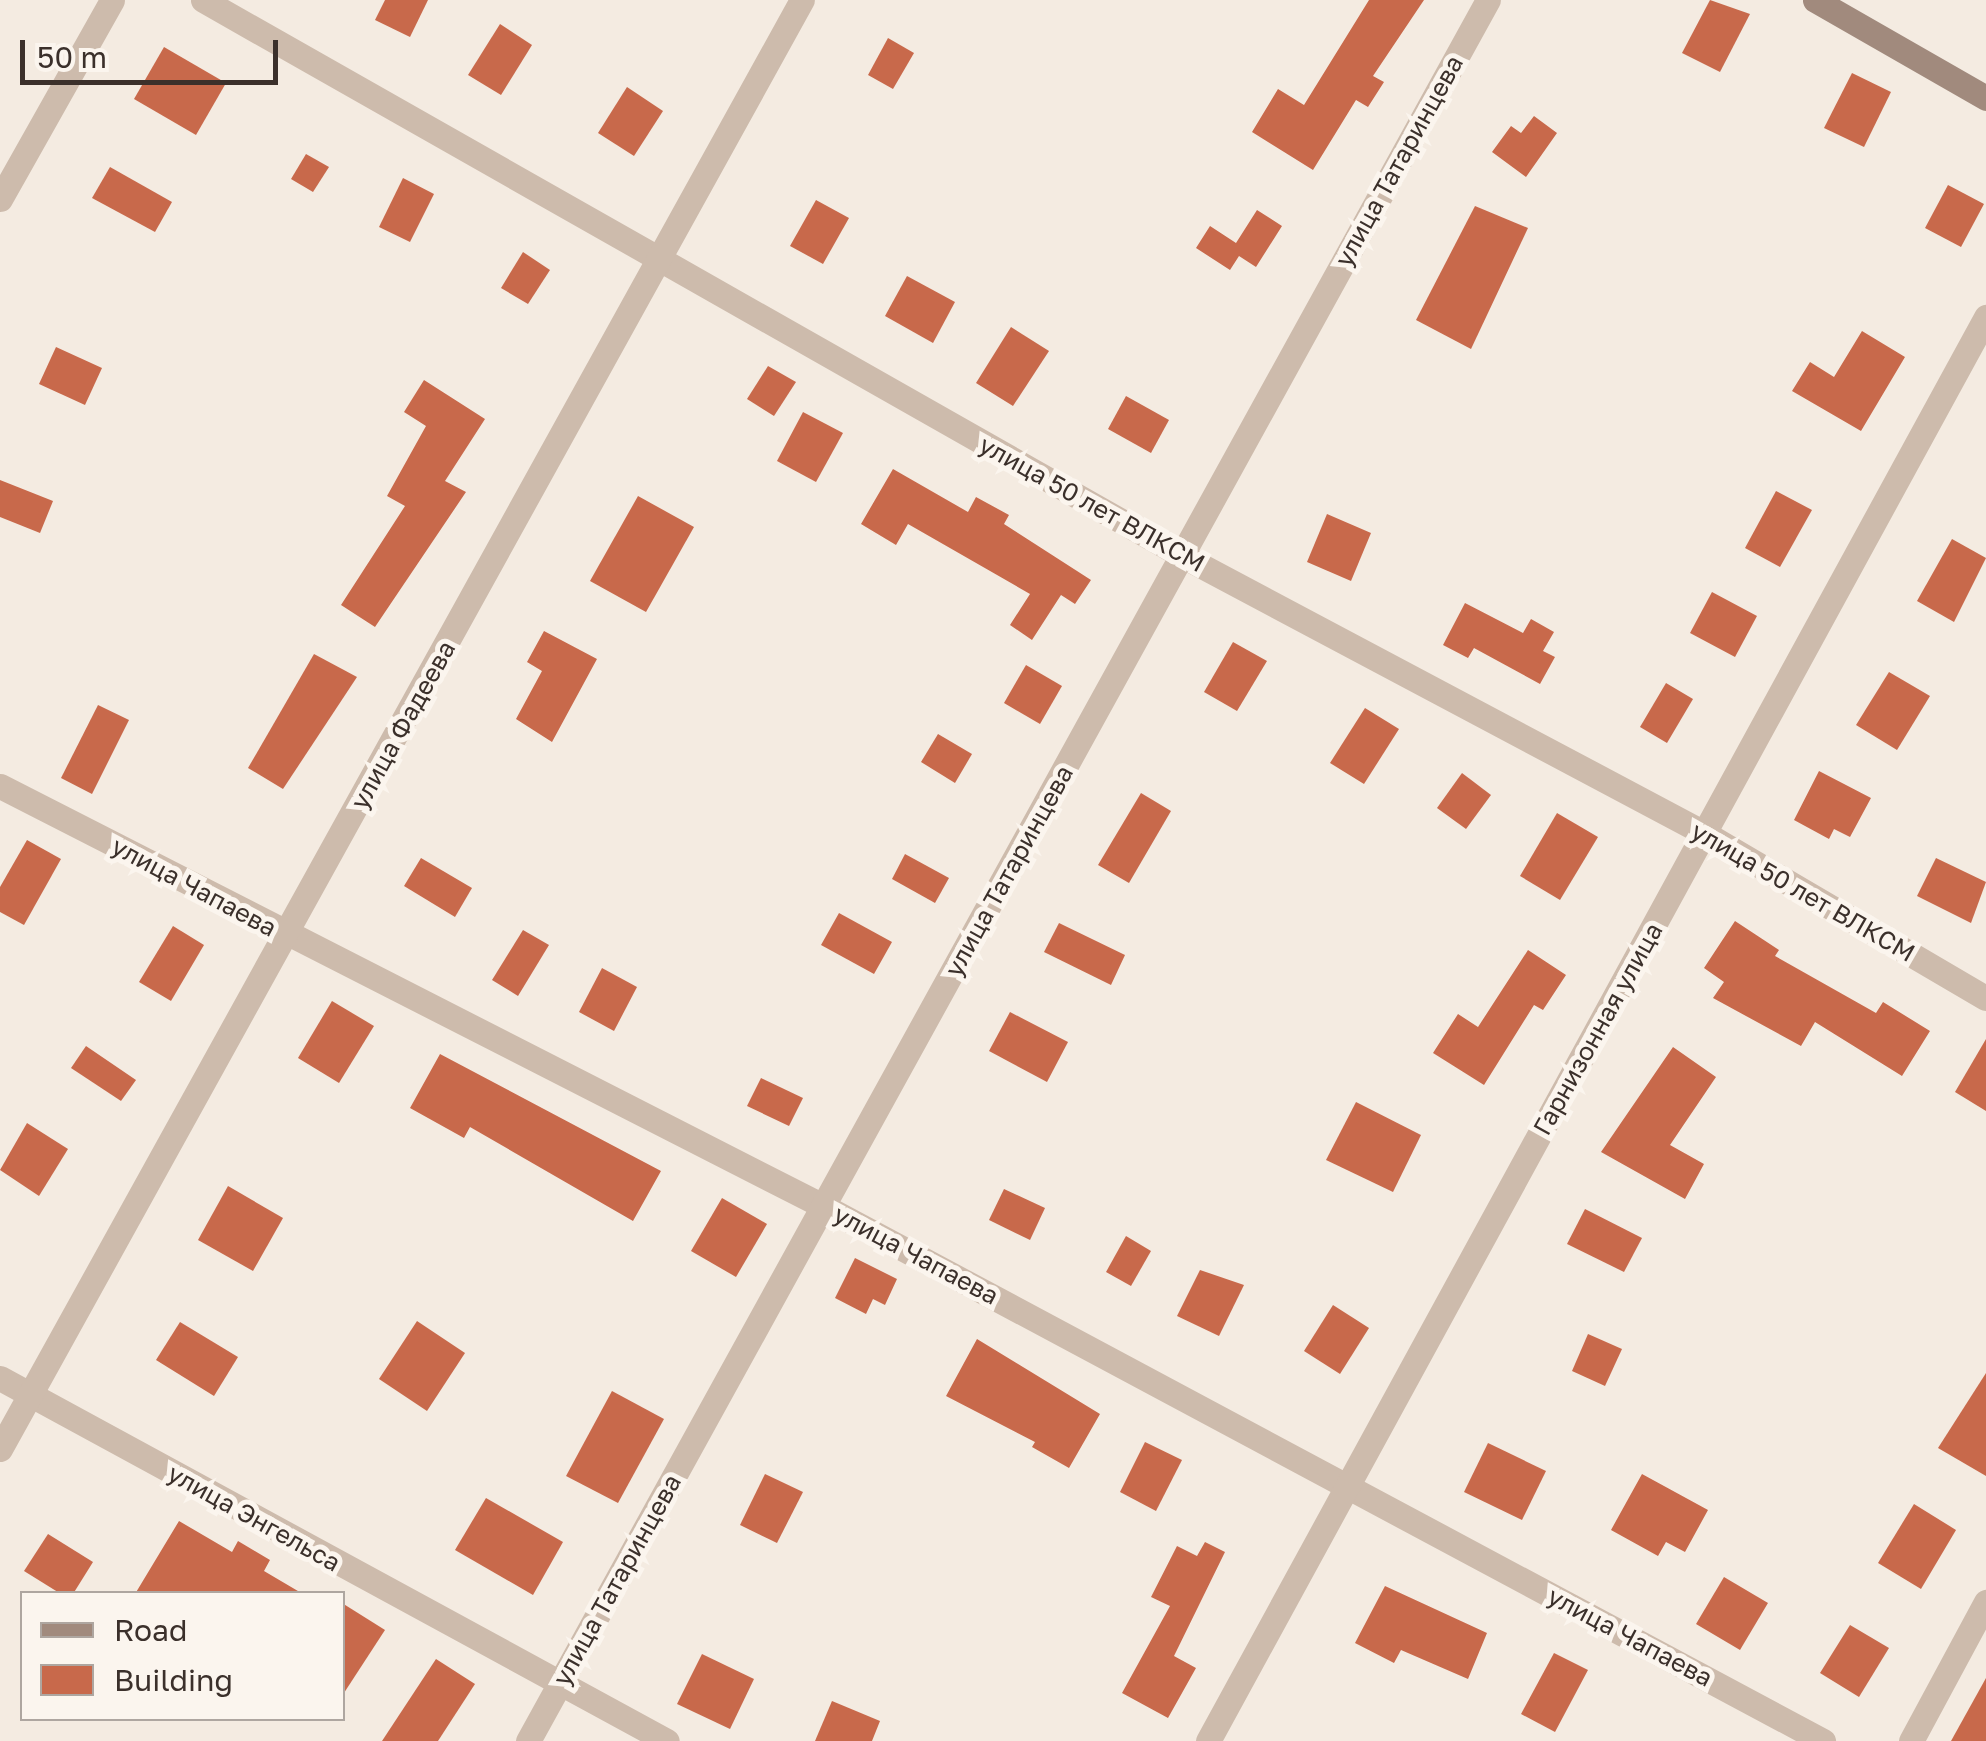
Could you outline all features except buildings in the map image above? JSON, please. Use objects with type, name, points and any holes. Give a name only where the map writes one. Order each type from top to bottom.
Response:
[{"type":"street","points":[[0,199],[112,0]]},
{"type":"street","name":"улица 50 лет ВЛКСМ","points":[[204,0],[1182,555],[1706,834],[1986,998]]},
{"type":"street","name":"улица Фадеева","points":[[0,1449],[802,0]]},
{"type":"street","name":"улица Татаринцева","points":[[528,1741],[1488,0]]},
{"type":"street","points":[[1815,0],[1986,98]]},
{"type":"street","name":"Гарнизонная улица","points":[[1208,1741],[1986,316]]},
{"type":"street","name":"улица Чапаева","points":[[0,786],[824,1207],[1823,1741]]},
{"type":"street","name":"улица Энгельса","points":[[0,1378],[558,1686],[667,1741]]},
{"type":"street","points":[[1911,1741],[1986,1602]]}]
